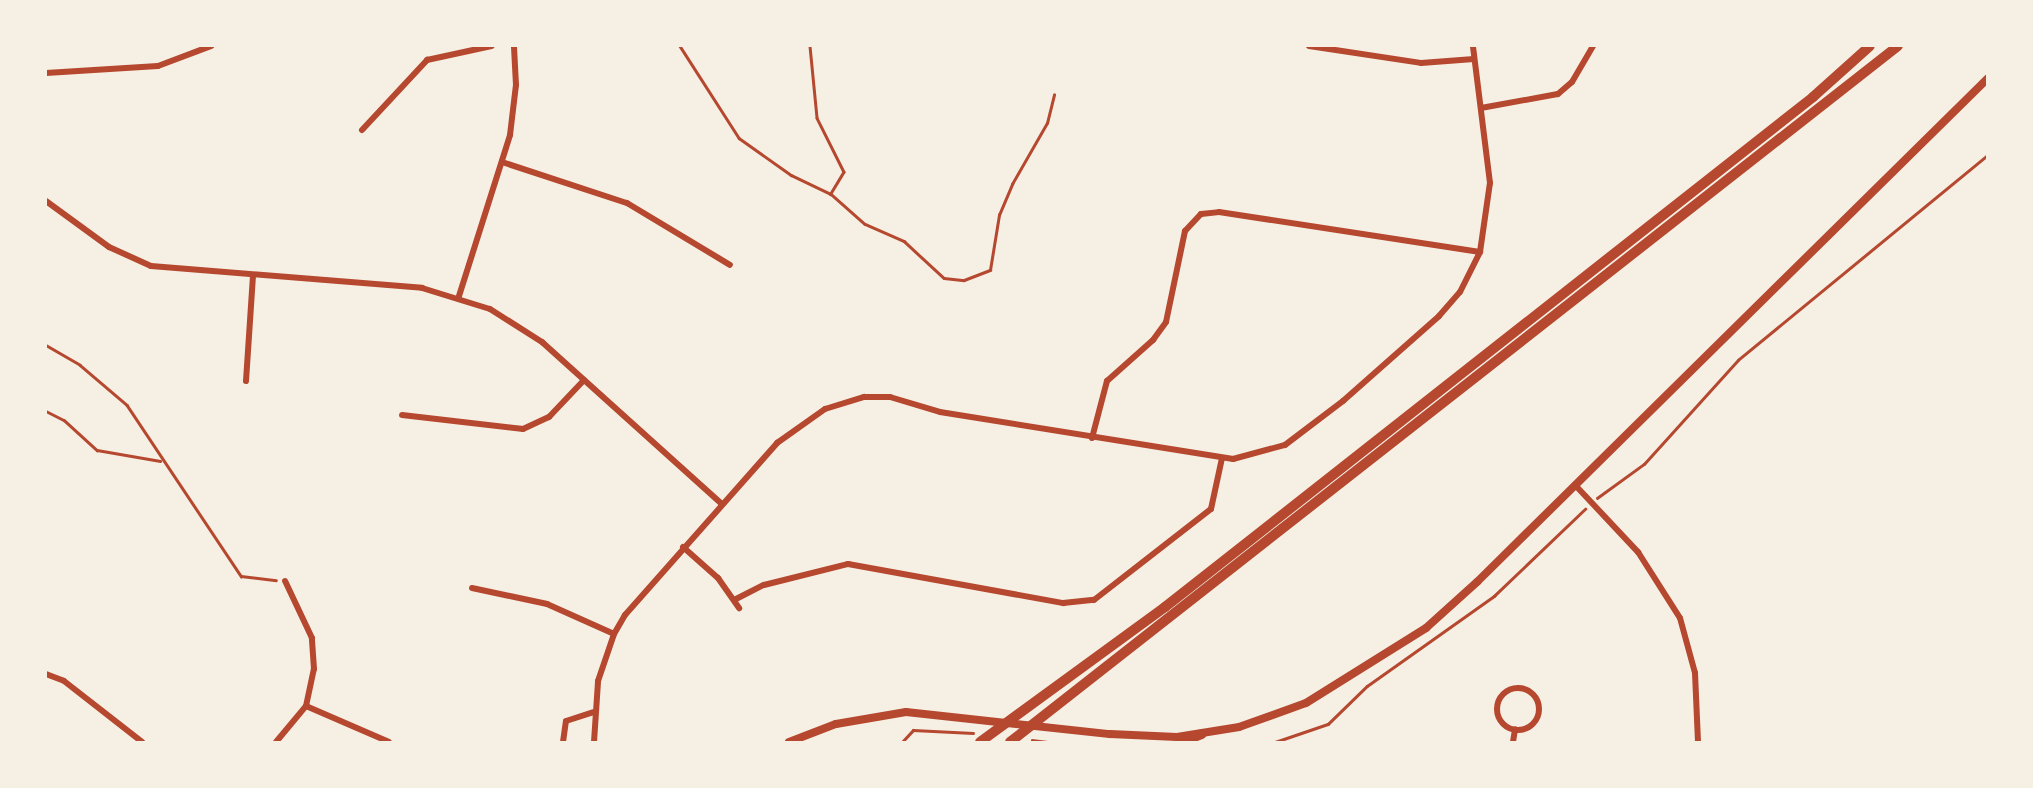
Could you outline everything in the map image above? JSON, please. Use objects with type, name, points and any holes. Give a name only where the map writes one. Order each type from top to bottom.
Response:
[{"type":"highway","points":[[980,743],[1165,607],[1813,97],[1870,46]]},
{"type":"highway","points":[[1010,743],[1898,46]]},
{"type":"highway","points":[[1181,743],[1202,734]]},
{"type":"street","points":[[46,72],[158,66],[211,46]]},
{"type":"street","points":[[362,130],[427,60],[492,46]]},
{"type":"street","points":[[459,296],[502,162],[515,97],[514,46]]},
{"type":"street","points":[[1309,46],[1421,63],[1474,59]]},
{"type":"street","points":[[594,743],[593,712],[614,634],[683,547],[787,433],[811,416],[851,400],[890,397],[930,410],[1222,458],[1272,452],[1343,401],[1439,316],[1460,292],[1480,253],[1490,196],[1473,46]]},
{"type":"street","points":[[1481,108],[1558,94],[1572,82],[1593,46]]},
{"type":"street","points":[[789,743],[836,724],[887,714],[985,718],[1110,734],[1202,734],[1281,713],[1365,669],[1457,601],[1987,78]]},
{"type":"street","points":[[502,162],[627,203],[730,265]]},
{"type":"street","points":[[46,201],[109,247],[167,270],[404,286],[459,296],[518,324],[722,505]]},
{"type":"street","points":[[1092,438],[1107,381],[1166,322],[1182,239],[1194,217],[1209,212],[1480,253]]},
{"type":"street","points":[[246,381],[253,276]]},
{"type":"street","points":[[402,415],[523,429],[549,417],[584,380]]},
{"type":"street","points":[[736,599],[764,585],[848,564],[865,564],[891,574],[1063,603],[1094,600],[1211,509],[1222,458]]},
{"type":"street","points":[[1576,486],[1638,552],[1675,609],[1695,673],[1698,743]]},
{"type":"street","points":[[683,547],[736,599],[739,608]]},
{"type":"street","points":[[276,743],[306,706],[314,669],[312,638],[285,581]]},
{"type":"street","points":[[472,588],[547,604],[614,634]]},
{"type":"street","points":[[46,674],[75,689],[142,743]]},
{"type":"street","points":[[1521,688],[1537,699],[1539,711],[1534,723],[1515,729],[1503,723],[1498,702],[1507,691],[1521,688]]},
{"type":"street","points":[[306,706],[389,743]]},
{"type":"street","points":[[563,743],[566,722],[593,712]]},
{"type":"street","points":[[1513,743],[1515,729]]},
{"type":"path","points":[[680,46],[739,138],[791,175],[831,194],[865,224],[904,241],[944,278],[964,280],[990,270],[999,215],[1012,184],[1047,123],[1054,95]]},
{"type":"path","points":[[810,46],[817,118],[844,172],[831,194]]},
{"type":"path","points":[[1604,492],[1644,464],[1745,354],[1987,155]]},
{"type":"path","points":[[46,345],[80,365],[127,405],[160,461],[241,576],[285,581]]},
{"type":"path","points":[[46,411],[64,420],[97,450],[160,461]]},
{"type":"path","points":[[1275,743],[1328,724],[1367,686],[1494,596],[1581,513]]},
{"type":"path","points":[[902,743],[913,730],[968,732]]}]
